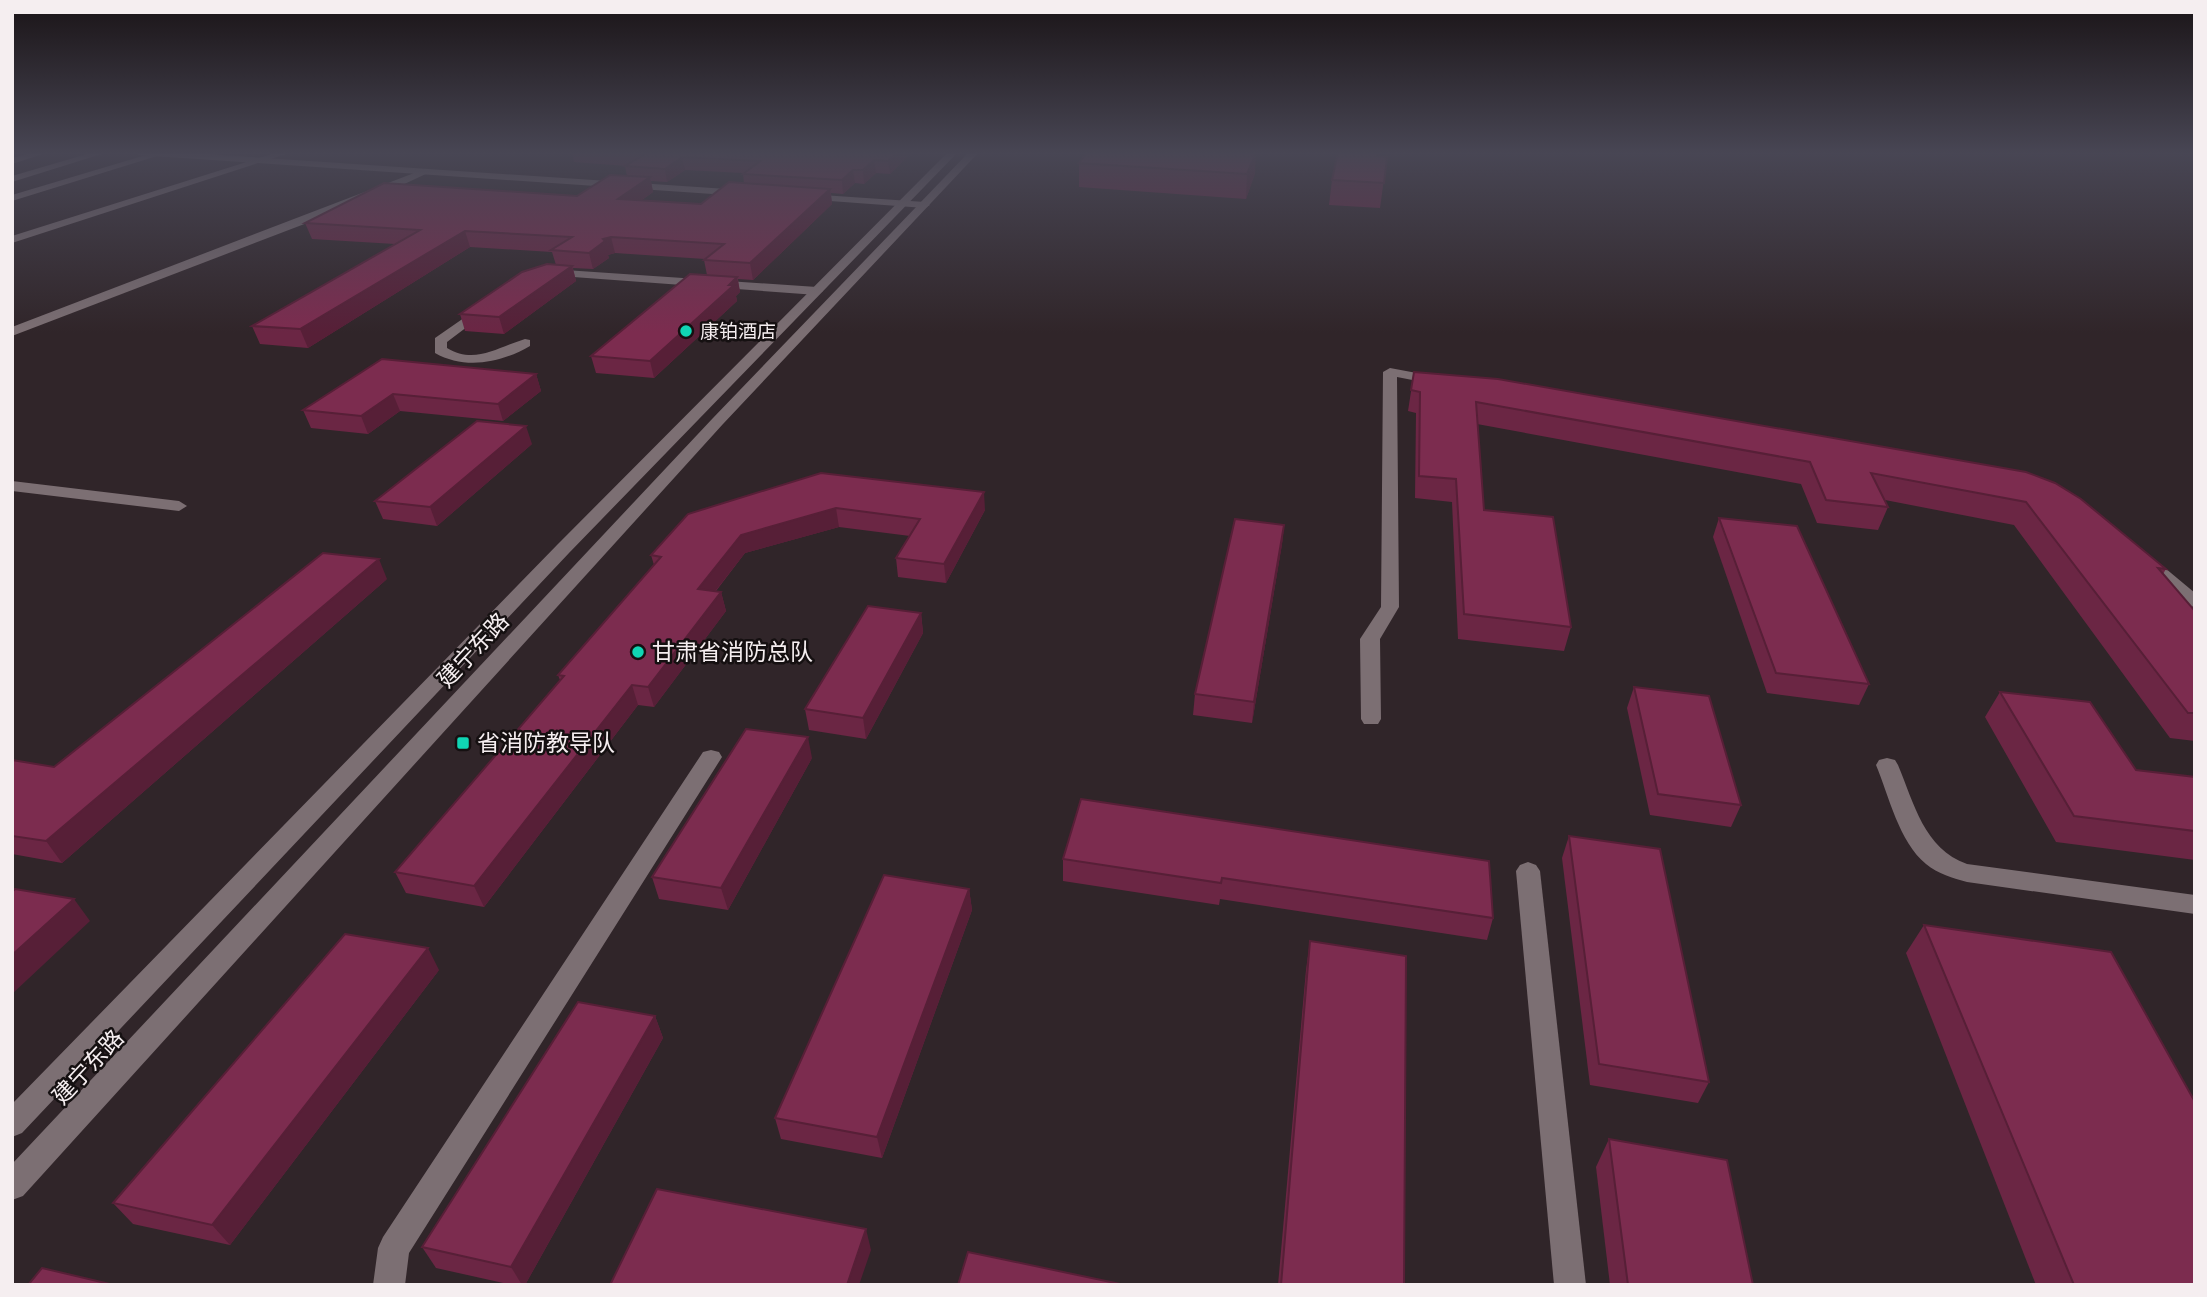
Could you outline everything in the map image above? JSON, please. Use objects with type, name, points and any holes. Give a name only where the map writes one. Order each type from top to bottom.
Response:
[{"type":"main road","points":[[12,240],[99,213]]},
{"type":"main road","points":[[12,332],[326,213]]},
{"type":"main road","name":"建宁东路","points":[[12,1124],[563,549],[817,291],[904,213]]},
{"type":"main road","name":"建宁东路","points":[[12,1186],[718,421],[907,213]]},
{"type":"main road","points":[[539,275],[561,273],[817,291]]},
{"type":"main road","points":[[495,299],[445,336],[440,341],[439,350],[457,357],[485,358],[505,353],[525,343]]},
{"type":"main road","points":[[1371,719],[1370,639],[1390,607],[1390,372],[1456,385]]},
{"type":"main road","points":[[12,486],[179,506]]},
{"type":"main road","points":[[2131,548],[2195,602]]},
{"type":"main road","points":[[389,1285],[394,1248],[711,757]]},
{"type":"main road","points":[[1887,765],[1923,846],[1940,863],[1953,869],[2195,905]]},
{"type":"main road","points":[[1528,871],[1570,1285]]},
{"type":"building","points":[[326,213],[805,213],[750,263],[704,260],[724,244],[611,237],[603,239],[605,241],[589,253],[551,250],[572,237],[465,231],[300,329],[252,326],[420,230],[305,223]]},
{"type":"building","points":[[547,264],[572,266],[499,317],[460,314],[522,272]]},
{"type":"building","points":[[690,274],[737,277],[729,285],[734,285],[650,361],[591,356]]},
{"type":"building","points":[[382,359],[536,374],[498,404],[393,394],[361,416],[303,410]]},
{"type":"building","points":[[1414,372],[1498,379],[2026,472],[2055,483],[2081,499],[2166,569],[2158,568],[2195,611],[2195,713],[2188,713],[2026,502],[1871,473],[1888,507],[1826,500],[1810,462],[1476,402],[1484,510],[1553,517],[1571,627],[1464,614],[1456,479],[1419,476],[1420,392],[1411,390]]},
{"type":"building","points":[[477,421],[526,426],[430,507],[375,501]]},
{"type":"building","points":[[821,473],[984,492],[944,564],[896,558],[920,519],[836,508],[741,535],[698,589],[721,592],[648,687],[632,685],[474,886],[395,872],[564,676],[558,675],[661,557],[651,555],[688,514]]},
{"type":"building","points":[[1719,518],[1797,526],[1869,684],[1776,673]]},
{"type":"building","points":[[1235,519],[1284,525],[1254,702],[1195,694]]},
{"type":"building","points":[[323,553],[379,559],[46,841],[12,836],[12,760],[54,767]]},
{"type":"building","points":[[868,606],[921,613],[863,718],[805,709]]},
{"type":"building","points":[[1634,687],[1709,696],[1741,805],[1658,794]]},
{"type":"building","points":[[2000,692],[2090,702],[2136,770],[2195,777],[2195,831],[2074,816]]},
{"type":"building","points":[[746,729],[808,737],[721,888],[652,877]]},
{"type":"building","points":[[1081,799],[1489,861],[1493,918],[1222,878],[1221,883],[1063,859]]},
{"type":"building","points":[[1569,836],[1660,849],[1709,1082],[1599,1064]]},
{"type":"building","points":[[884,875],[969,889],[877,1137],[775,1118]]},
{"type":"building","points":[[15,889],[74,899],[12,955],[12,892]]},
{"type":"building","points":[[1924,925],[2111,952],[2195,1102],[2195,1285],[2074,1285]]},
{"type":"building","points":[[345,934],[428,948],[212,1225],[113,1203]]},
{"type":"building","points":[[1310,941],[1406,956],[1404,1285],[1281,1285]]},
{"type":"building","points":[[578,1002],[655,1016],[511,1267],[422,1247]]},
{"type":"building","points":[[1609,1139],[1727,1160],[1753,1285],[1628,1285]]},
{"type":"building","points":[[657,1189],[866,1229],[847,1285],[610,1285]]},
{"type":"building","points":[[968,1252],[1125,1285],[958,1285]]},
{"type":"building","points":[[42,1268],[114,1285],[28,1285]]},
{"type":"place","name":"康铂酒店","points":[[686,331]]},
{"type":"place","name":"甘肃省消防总队","points":[[638,652]]},
{"type":"place","name":"省消防教导队","points":[[463,743]]}]
